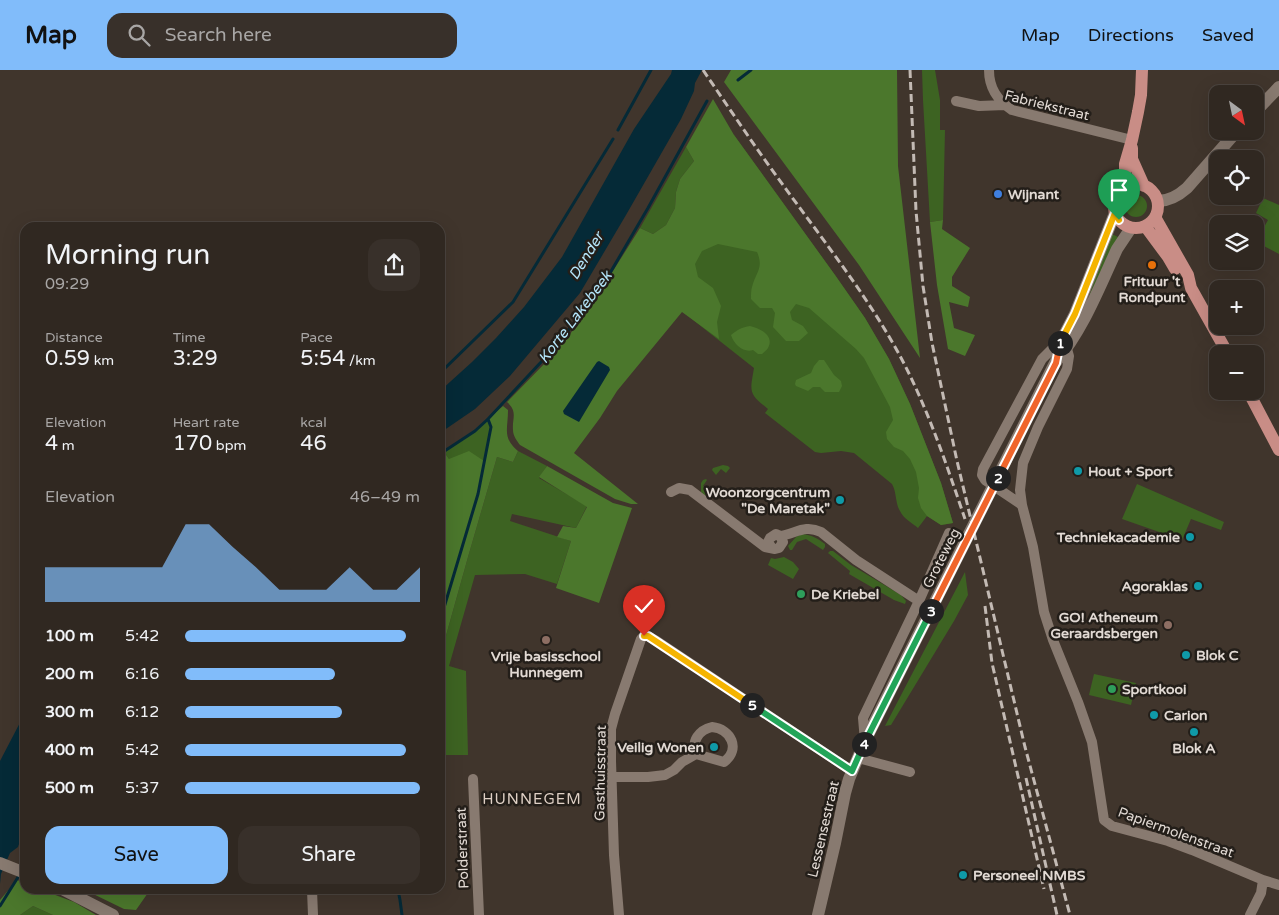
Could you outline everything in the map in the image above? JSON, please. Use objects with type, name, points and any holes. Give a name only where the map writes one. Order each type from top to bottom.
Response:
[{"type":"main road","name":"Groteweg","points":[[874,724],[1063,347],[1115,213],[1114,205],[1116,198],[1125,188],[1125,164],[1141,95],[1142,70]]},
{"type":"main road","points":[[1264,102],[1279,86]]},
{"type":"main road","name":"Groteweg","points":[[1132,140],[1132,159],[1144,186],[1155,194],[1158,201]]},
{"type":"main road","points":[[1115,213],[1125,225],[1132,228],[1145,226],[1155,217],[1158,201],[1169,200],[1180,194],[1229,140]]},
{"type":"main road","points":[[1125,188],[1137,184],[1144,186]]},
{"type":"main road","points":[[1155,217],[1188,275],[1191,288],[1223,345]]},
{"type":"main road","points":[[1145,226],[1168,257],[1181,279],[1191,288]]},
{"type":"main road","name":"Groteweg","points":[[1063,347],[1076,336],[1124,237],[1132,228]]},
{"type":"main road","points":[[1253,400],[1279,450]]},
{"type":"main road","name":"Lessensestraat","points":[[818,915],[845,793],[852,771],[874,724]]},
{"type":"main road","points":[[0,864],[20,871]]},
{"type":"main road","points":[[72,894],[113,915]]},
{"type":"street","points":[[989,70],[989,80],[993,90],[998,99],[1005,105]]},
{"type":"street","name":"Fabriekstraat","points":[[956,101],[979,106],[1005,105],[1016,111],[1132,140]]},
{"type":"street","name":"Groteweg","points":[[1063,347],[1069,356],[1067,369],[1038,427],[1023,463],[1021,479],[1022,504],[985,480],[982,475],[983,469],[1042,359],[1053,348],[1063,347]]},
{"type":"street","name":"Groteweg","points":[[671,492],[679,488],[690,490],[764,547],[806,529],[818,530],[856,560],[919,601]]},
{"type":"street","name":"Papiermolenstraat","points":[[1022,504],[1033,547],[1044,612],[1092,742],[1104,820],[1112,826],[1168,841],[1279,885]]},
{"type":"street","name":"Groteweg","points":[[865,741],[863,718],[949,533]]},
{"type":"street","name":"Gasthuisstraat","points":[[620,915],[614,855],[611,729],[641,639],[644,636],[655,640],[852,771]]},
{"type":"street","points":[[612,777],[652,777],[665,775],[696,754],[724,762],[730,756],[733,747],[732,741],[724,730],[712,727],[706,728],[697,736],[694,748],[696,754]]},
{"type":"street","points":[[858,758],[910,772]]},
{"type":"street","name":"Polderstraat","points":[[473,779],[479,915]]},
{"type":"street","points":[[1250,915],[1261,893],[1263,880]]},
{"type":"street","points":[[312,894],[313,915]]},
{"type":"green space","points":[[731,70],[897,70],[898,166],[920,358],[859,265],[724,82]]},
{"type":"green space","points":[[922,70],[935,70],[940,100],[940,130],[945,130],[943,220],[930,222],[923,100]]},
{"type":"green space","points":[[713,99],[734,135],[865,318],[889,359],[910,404],[941,483],[953,523],[941,525],[927,516],[921,508],[918,498],[919,488],[916,472],[910,459],[903,451],[894,447],[887,439],[886,432],[893,420],[890,407],[864,358],[809,308],[796,304],[790,312],[792,320],[803,326],[808,333],[799,341],[786,341],[773,327],[775,313],[772,308],[760,308],[751,299],[752,288],[760,266],[757,252],[718,244],[702,251],[695,264],[698,277],[713,288],[721,306],[717,322],[719,339],[682,312],[617,391],[574,453],[638,504],[615,499],[520,445],[515,438],[513,412],[507,402],[550,358],[584,317],[640,228],[653,234],[666,225],[675,208],[676,192],[680,179],[694,161],[686,147]]},
{"type":"green space","points":[[734,135],[865,318],[889,359],[910,404],[941,483],[953,523],[941,525],[927,516],[918,528],[901,514],[892,484],[854,453],[841,451],[815,452],[765,413],[768,409],[752,392],[754,368],[683,312],[666,308]]},
{"type":"green space","points":[[686,147],[694,161],[680,179],[676,192],[675,208],[666,225],[653,234],[640,228]]},
{"type":"green space","points":[[1136,195],[1146,202],[1147,206],[1140,216],[1136,217],[1126,210],[1125,206],[1132,196]]},
{"type":"green space","points":[[1264,198],[1279,205],[1279,254],[1264,246],[1264,227],[1268,220],[1264,218],[1264,215],[1256,213],[1260,205],[1264,205]]},
{"type":"green space","points":[[943,220],[942,229],[970,248],[952,277],[952,286],[970,297],[968,307],[949,302],[954,328],[975,335],[965,356],[948,349],[937,285],[930,222]]},
{"type":"green space","points":[[1112,234],[1120,238],[1087,303],[1104,250]]},
{"type":"green space","points":[[750,326],[758,328],[768,336],[770,343],[762,354],[758,354],[753,350],[743,349],[732,339],[731,335],[735,332]]},
{"type":"green space","points":[[819,360],[824,360],[834,375],[841,381],[842,386],[839,392],[825,392],[820,387],[813,387],[808,391],[796,386],[796,380],[811,373]]},
{"type":"green space","points":[[503,406],[508,410],[507,433],[510,442],[518,451],[513,462],[497,457],[445,639],[445,453],[449,459],[469,451],[484,461],[491,427],[488,419]]},
{"type":"green space","points":[[488,419],[491,427],[484,462],[449,459],[445,451]]},
{"type":"green space","points":[[518,451],[547,466],[539,478],[587,506],[576,528],[512,514],[510,521],[571,541],[557,584],[525,574],[475,575],[449,666],[466,671],[468,755],[445,755],[445,639],[497,457],[513,462]]},
{"type":"green space","points":[[723,465],[730,468],[726,473],[721,469],[716,475],[712,470],[713,468]]},
{"type":"green space","points":[[547,466],[613,503],[632,508],[599,603],[556,588],[571,541],[557,537],[563,526],[576,528],[587,507],[539,477]]},
{"type":"green space","points":[[706,479],[703,486],[715,494],[709,500],[701,492],[701,483]]},
{"type":"green space","points":[[1137,484],[1224,522],[1221,530],[1191,519],[1182,540],[1122,519]]},
{"type":"green space","points":[[802,534],[817,538],[825,544],[825,547],[823,550],[806,539],[797,542],[792,550],[790,550],[788,546],[796,537]]},
{"type":"green space","points":[[833,551],[851,565],[901,595],[906,601],[905,604],[894,600],[849,574],[850,571],[828,553]]},
{"type":"green space","points":[[784,557],[793,562],[799,569],[793,579],[768,565],[771,558]]},
{"type":"green space","points":[[965,572],[968,595],[891,725],[885,726]]},
{"type":"green space","name":"Sportkooi","points":[[1094,674],[1136,683],[1131,705],[1089,695]]},
{"type":"green space","points":[[17,880],[20,881],[20,894],[53,894],[74,902],[96,915],[53,915],[33,906],[20,915],[0,915],[0,900]]},
{"type":"green space","points":[[93,894],[147,894],[136,910],[124,909]]},
{"type":"green space","points":[[33,906],[53,915],[20,915]]},
{"type":"water","name":"Dender","points":[[672,70],[702,70],[681,119],[580,293],[510,376],[475,409],[445,430],[445,386],[496,338],[524,307],[562,257],[634,129]]},
{"type":"water","points":[[599,361],[609,367],[610,370],[579,422],[564,414],[563,411]]},
{"type":"water","points":[[20,723],[20,841],[18,847],[10,853],[1,874],[0,884],[0,761]]},
{"type":"waterway","points":[[618,130],[651,70]]},
{"type":"waterway","name":"Korte Lakebeek","points":[[738,80],[751,70]]},
{"type":"waterway","name":"Korte Lakebeek","points":[[445,451],[475,431],[488,419],[557,345],[603,285],[707,101]]},
{"type":"waterway","points":[[445,368],[513,302],[613,139]]},
{"type":"waterway","points":[[445,604],[478,494],[491,427],[488,419]]},
{"type":"waterway","name":"Korte Lakebeek","points":[[0,906],[20,874]]},
{"type":"waterway","points":[[399,894],[402,915]]},
{"type":"railway","points":[[703,70],[762,156],[873,310],[899,354],[927,414],[965,519]]},
{"type":"railway","points":[[910,70],[916,211],[923,286],[932,343],[957,461],[1025,747],[1070,915]]},
{"type":"railway","points":[[985,606],[992,663],[1044,889]]},
{"type":"railway","points":[[1026,778],[1057,915]]},
{"type":"place","name":"Wijnant","points":[[998,194]]},
{"type":"place","name":"Frituur 't Rondpunt","points":[[1152,265]]},
{"type":"place","name":"Hout + Sport","points":[[1078,471]]},
{"type":"place","name":"Woonzorgcentrum \"De Maretak\"","points":[[840,500]]},
{"type":"place","name":"Techniekacademie","points":[[1190,537]]},
{"type":"place","name":"Agoraklas","points":[[1198,586]]},
{"type":"place","name":"De Kriebel","points":[[801,594]]},
{"type":"place","name":"GO! Atheneum Geraardsbergen","points":[[1168,625]]},
{"type":"place","name":"Vrije basisschool Hunnegem","points":[[546,640]]},
{"type":"place","name":"Blok C","points":[[1186,655]]},
{"type":"place","name":"Sportkooi","points":[[1112,689]]},
{"type":"place","name":"Carion","points":[[1154,715]]},
{"type":"place","name":"Blok A","points":[[1194,732]]},
{"type":"place","name":"Veilig Wonen","points":[[714,747]]},
{"type":"place","name":"Personeel NMBS","points":[[963,875]]},
{"type":"district","name":"HUNNEGEM","points":[[532,799]]},
{"type":"route","points":[[644,636],[655,640],[852,771],[865,741],[1056,363],[1059,345],[1075,314],[1115,213],[1119,220]]}]
